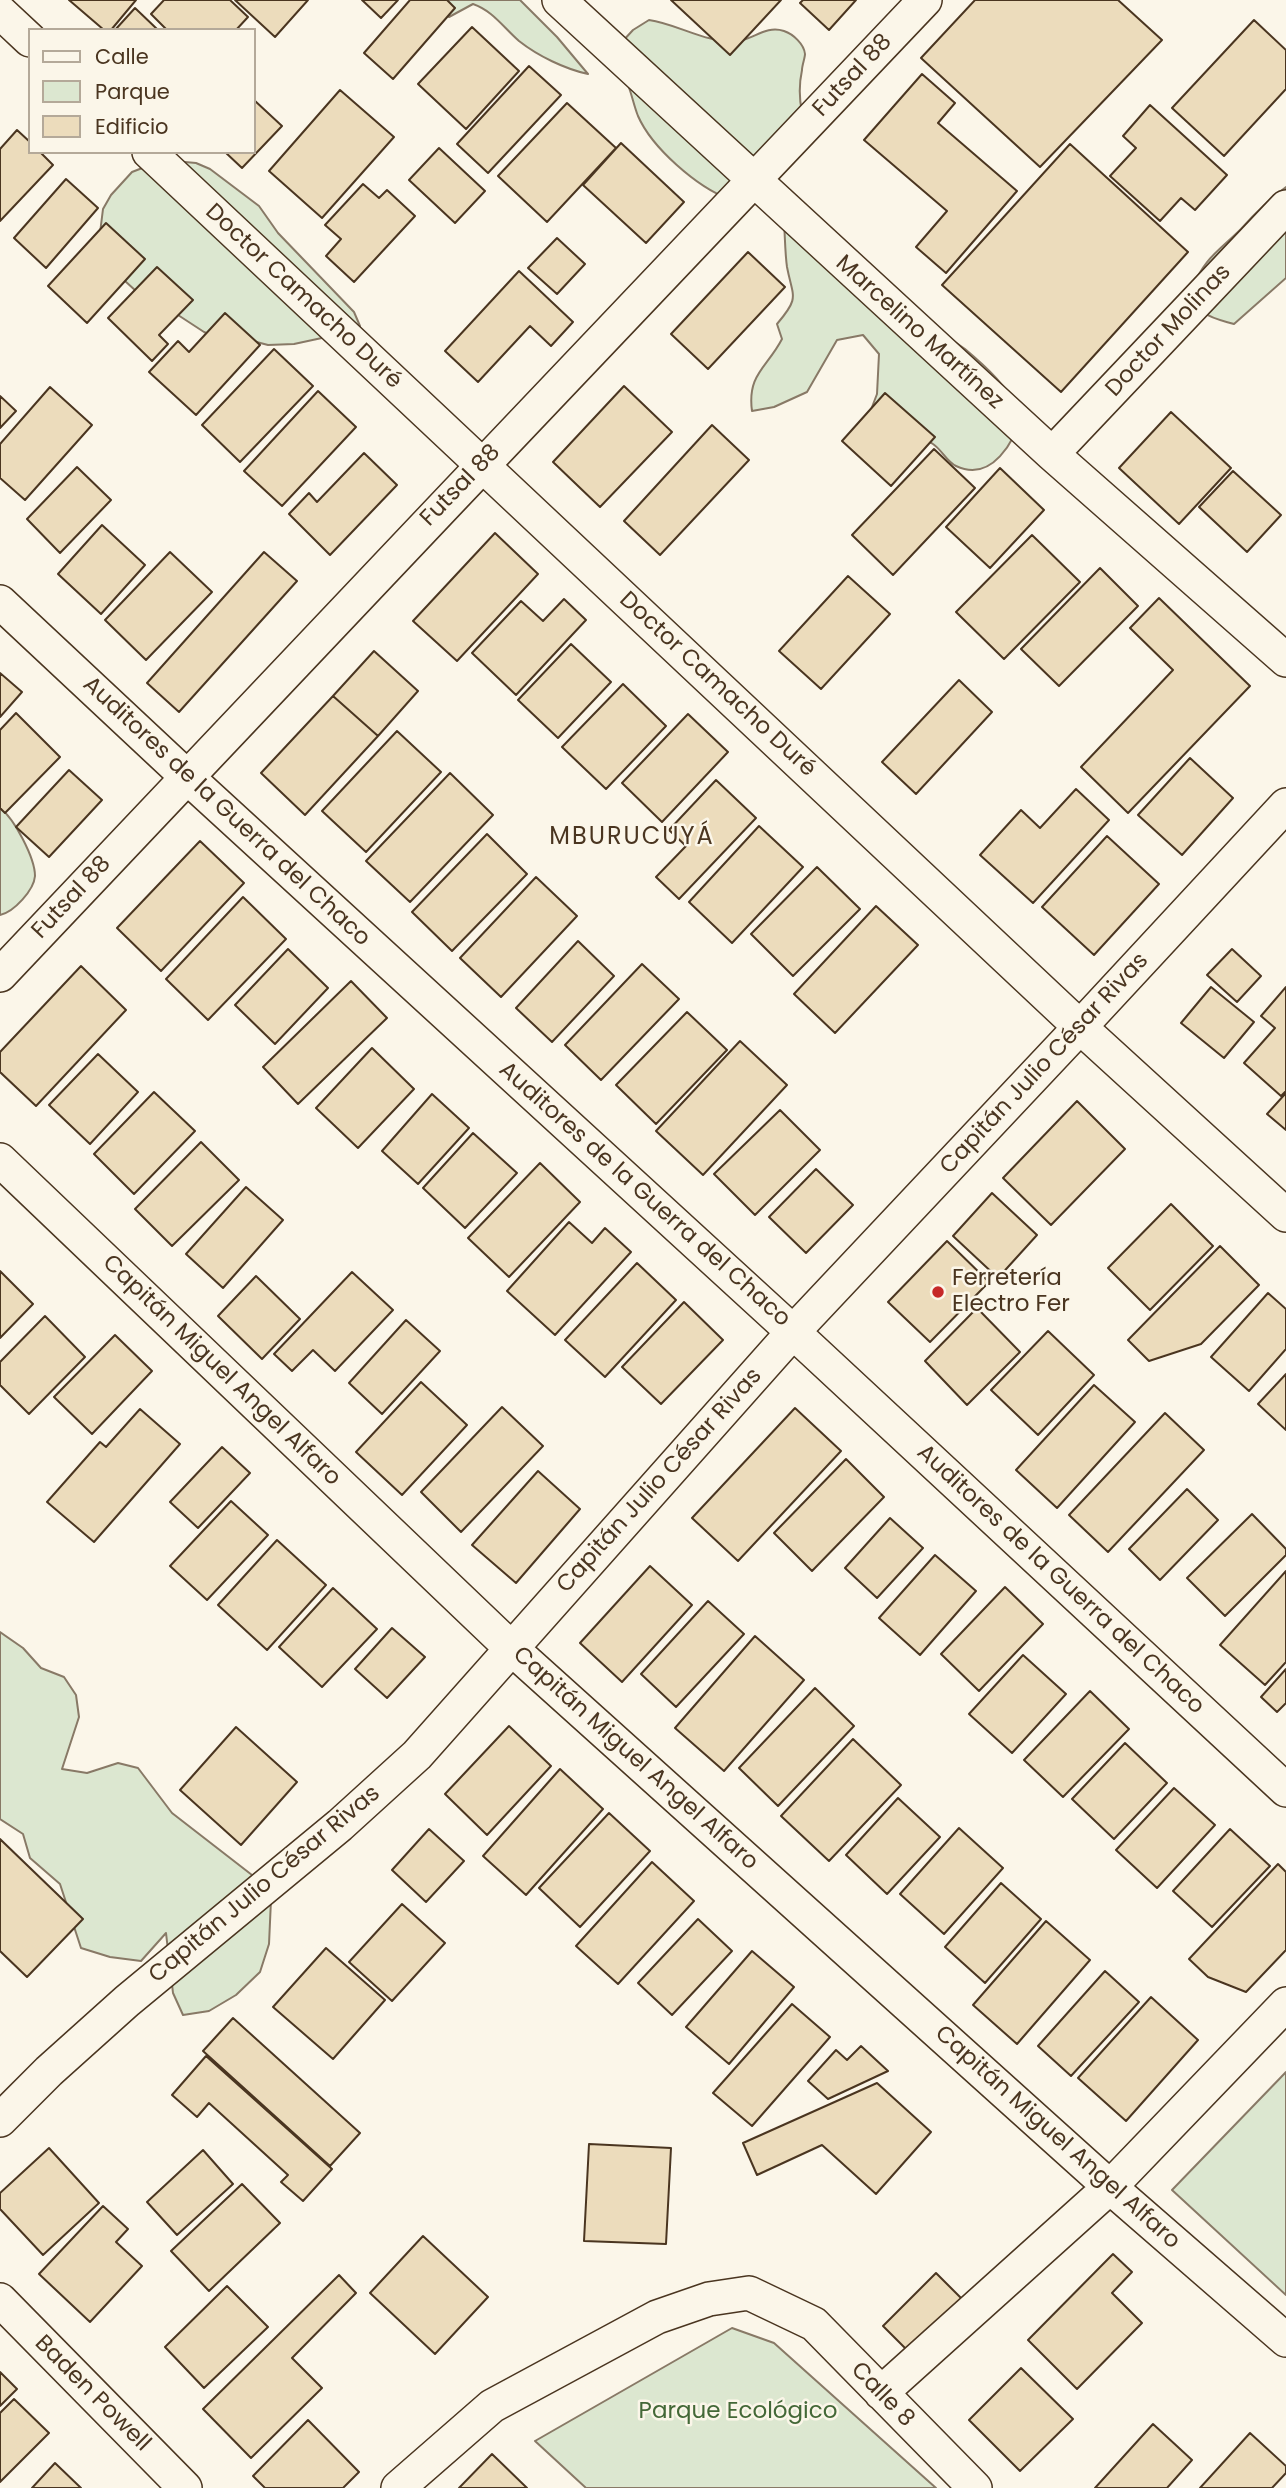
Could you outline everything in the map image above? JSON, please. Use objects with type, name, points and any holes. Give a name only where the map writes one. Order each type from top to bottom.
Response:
[{"type":"street","name":"Marcelino Martínez","points":[[559,0],[1052,454],[1286,660]]},
{"type":"street","name":"Futsal 88","points":[[0,975],[925,0]]},
{"type":"street","points":[[0,12],[28,38]]},
{"type":"street","name":"Doctor Camacho Duré","points":[[151,154],[1080,1027],[1286,1215]]},
{"type":"street","name":"Doctor Molinas","points":[[1052,454],[1286,207]]},
{"type":"street","name":"Auditores de la Guerra del Chaco","points":[[0,602],[1286,1790]]},
{"type":"street","name":"Capitán Julio César Rivas","points":[[0,2120],[49,2071],[127,2001],[273,1883],[417,1755],[793,1332],[1286,805]]},
{"type":"street","name":"Capitán Miguel Angel Alfaro","points":[[0,1160],[511,1648],[1111,2187],[1286,2340]]},
{"type":"street","points":[[881,2393],[1111,2187],[1286,2004]]},
{"type":"street","name":"Calle 8","points":[[398,2488],[492,2406],[657,2317],[709,2299],[749,2293],[814,2324],[975,2488]]},
{"type":"street","name":"Baden Powell","points":[[0,2300],[185,2488]]},
{"type":"green space","points":[[442,0],[520,0],[557,37],[588,74],[535,52],[492,15],[473,4],[449,17]]},
{"type":"green space","points":[[649,20],[726,41],[744,40],[771,30],[784,31],[791,34],[803,47],[805,54],[800,86],[802,112],[729,199],[703,185],[677,165],[654,141],[638,116],[624,69],[621,43],[633,30]]},
{"type":"green space","points":[[163,160],[196,163],[210,169],[259,206],[278,233],[354,312],[360,326],[345,333],[294,344],[268,345],[249,340],[220,339],[178,315],[148,302],[125,281],[99,241],[103,209],[111,195],[132,172]]},
{"type":"green space","points":[[1286,187],[1286,278],[1234,324],[1206,314],[1198,305],[1192,289],[1202,270],[1257,212]]},
{"type":"green space","points":[[784,222],[965,349],[996,378],[1022,413],[1008,447],[991,464],[981,469],[969,470],[956,466],[931,443],[869,415],[877,394],[879,354],[863,335],[837,340],[807,392],[774,407],[752,411],[752,388],[759,372],[782,339],[777,324],[789,308],[793,297],[786,262]]},
{"type":"green space","points":[[0,808],[23,839],[32,859],[35,876],[31,888],[22,900],[0,915]]},
{"type":"green space","points":[[0,1632],[23,1648],[41,1668],[64,1677],[76,1695],[79,1717],[62,1769],[87,1773],[118,1763],[138,1768],[172,1813],[261,1882],[271,1900],[269,1944],[260,1972],[236,1995],[209,2011],[183,2015],[173,1993],[166,1933],[141,1961],[110,1957],[81,1948],[60,1884],[30,1858],[23,1834],[0,1819]]},
{"type":"green space","points":[[1286,2072],[1286,2295],[1172,2190]]},
{"type":"green space","name":"Parque Ecológico","points":[[732,2328],[774,2343],[936,2488],[586,2488],[535,2441]]},
{"type":"building","points":[[69,0],[136,0],[113,28],[102,28]]},
{"type":"building","points":[[164,0],[230,0],[248,17],[238,28],[165,28],[151,14]]},
{"type":"building","points":[[235,0],[308,0],[275,37]]},
{"type":"building","points":[[362,0],[398,0],[381,18]]},
{"type":"building","points":[[410,0],[447,0],[455,8],[393,79],[364,53]]},
{"type":"building","points":[[671,0],[781,0],[730,55]]},
{"type":"building","points":[[803,0],[856,0],[829,30],[800,3]]},
{"type":"building","points":[[975,0],[1118,0],[1162,40],[1040,167],[921,58]]},
{"type":"building","points":[[135,8],[156,28],[117,28]]},
{"type":"building","points":[[1254,20],[1286,50],[1286,89],[1224,156],[1172,108]]},
{"type":"building","points":[[472,27],[519,71],[466,129],[418,84]]},
{"type":"building","points":[[529,66],[561,95],[488,173],[457,144]]},
{"type":"building","points":[[922,74],[955,103],[938,123],[1017,191],[946,273],[916,247],[947,211],[864,140]]},
{"type":"building","points":[[340,90],[394,137],[322,218],[269,171]]},
{"type":"building","points":[[256,102],[282,126],[256,153]]},
{"type":"building","points":[[567,103],[616,148],[547,222],[498,176]]},
{"type":"building","points":[[1150,105],[1227,175],[1195,210],[1181,198],[1160,221],[1110,176],[1136,148],[1123,136]]},
{"type":"building","points":[[17,130],[28,140],[28,154],[42,154],[53,165],[0,221],[0,149]]},
{"type":"building","points":[[621,143],[684,202],[646,243],[583,185]]},
{"type":"building","points":[[1070,144],[1188,252],[1061,392],[942,285]]},
{"type":"building","points":[[439,148],[485,191],[455,223],[409,180]]},
{"type":"building","points":[[227,154],[255,154],[242,168]]},
{"type":"building","points":[[66,179],[98,208],[46,268],[14,238]]},
{"type":"building","points":[[363,184],[379,198],[387,190],[415,216],[354,282],[326,256],[341,239],[325,225]]},
{"type":"building","points":[[106,223],[145,259],[87,323],[48,286]]},
{"type":"building","points":[[557,238],[585,264],[557,294],[528,268]]},
{"type":"building","points":[[748,252],[785,287],[708,369],[671,334]]},
{"type":"building","points":[[157,267],[193,300],[159,335],[168,344],[152,361],[108,318]]},
{"type":"building","points":[[519,271],[573,322],[551,346],[530,326],[478,382],[445,351]]},
{"type":"building","points":[[225,313],[260,345],[196,415],[149,372],[178,341],[189,352]]},
{"type":"building","points":[[274,349],[313,386],[240,462],[202,425]]},
{"type":"building","points":[[624,386],[672,432],[600,507],[553,462]]},
{"type":"building","points":[[50,387],[92,425],[25,500],[0,478],[0,444]]},
{"type":"building","points":[[318,391],[356,427],[282,506],[244,471]]},
{"type":"building","points":[[885,393],[935,437],[891,486],[842,441]]},
{"type":"building","points":[[0,396],[16,411],[0,428]]},
{"type":"building","points":[[1171,412],[1231,468],[1179,524],[1119,468]]},
{"type":"building","points":[[712,425],[749,460],[660,555],[624,521]]},
{"type":"building","points":[[934,449],[975,488],[893,575],[852,535]]},
{"type":"building","points":[[364,453],[397,485],[330,555],[289,514],[309,493],[317,502]]},
{"type":"building","points":[[77,467],[111,500],[60,553],[27,519]]},
{"type":"building","points":[[1000,468],[1044,510],[990,568],[946,527]]},
{"type":"building","points":[[1233,471],[1281,515],[1247,552],[1199,507]]},
{"type":"building","points":[[102,525],[145,565],[101,614],[58,574]]},
{"type":"building","points":[[495,533],[538,574],[457,661],[413,621]]},
{"type":"building","points":[[1032,535],[1080,582],[1004,659],[956,612]]},
{"type":"building","points":[[170,552],[212,592],[146,660],[105,620]]},
{"type":"building","points":[[264,552],[297,581],[179,712],[147,683]]},
{"type":"building","points":[[1100,568],[1138,606],[1059,686],[1021,649]]},
{"type":"building","points":[[848,576],[890,614],[821,689],[779,651]]},
{"type":"building","points":[[1159,598],[1250,686],[1128,813],[1081,767],[1173,670],[1130,628]]},
{"type":"building","points":[[564,599],[586,620],[516,695],[472,653],[521,601],[543,621]]},
{"type":"building","points":[[571,644],[611,682],[558,738],[518,700]]},
{"type":"building","points":[[374,651],[418,691],[378,736],[333,696]]},
{"type":"building","points":[[0,673],[22,692],[0,717]]},
{"type":"building","points":[[959,680],[992,712],[916,794],[882,762]]},
{"type":"building","points":[[623,684],[666,726],[606,789],[562,747]]},
{"type":"building","points":[[333,696],[378,736],[305,815],[261,773]]},
{"type":"building","points":[[16,713],[60,757],[5,813],[0,808],[0,730]]},
{"type":"building","points":[[688,714],[728,752],[662,822],[622,783]]},
{"type":"building","points":[[397,731],[441,772],[366,852],[322,811]]},
{"type":"building","points":[[1190,758],[1233,798],[1182,855],[1138,815]]},
{"type":"building","points":[[69,770],[102,800],[49,857],[16,827]]},
{"type":"building","points":[[450,773],[493,815],[410,902],[366,861]]},
{"type":"building","points":[[716,780],[756,818],[679,899],[656,877],[686,846],[669,830]]},
{"type":"building","points":[[1076,789],[1109,820],[1033,903],[980,855],[1021,810],[1040,828]]},
{"type":"building","points":[[759,826],[803,867],[732,943],[689,902]]},
{"type":"building","points":[[487,834],[527,874],[452,951],[412,912]]},
{"type":"building","points":[[1107,836],[1159,884],[1094,955],[1042,907]]},
{"type":"building","points":[[200,841],[244,883],[161,971],[117,928]]},
{"type":"building","points":[[817,867],[860,909],[793,976],[751,934]]},
{"type":"building","points":[[536,877],[577,916],[501,997],[460,958]]},
{"type":"building","points":[[243,897],[286,939],[208,1020],[166,979]]},
{"type":"building","points":[[876,906],[918,945],[835,1033],[794,994]]},
{"type":"building","points":[[578,941],[614,976],[552,1042],[516,1008]]},
{"type":"building","points":[[288,949],[328,988],[275,1044],[235,1005]]},
{"type":"building","points":[[1232,949],[1261,976],[1237,1002],[1207,975]]},
{"type":"building","points":[[642,964],[679,999],[601,1080],[565,1045]]},
{"type":"building","points":[[81,966],[126,1010],[36,1106],[0,1072],[0,1052]]},
{"type":"building","points":[[351,981],[387,1018],[298,1104],[263,1067]]},
{"type":"building","points":[[1211,987],[1254,1022],[1224,1058],[1181,1023]]},
{"type":"building","points":[[1286,987],[1286,1091],[1281,1096],[1244,1063],[1275,1028],[1261,1016]]},
{"type":"building","points":[[687,1012],[727,1050],[656,1124],[616,1085]]},
{"type":"building","points":[[740,1041],[787,1085],[703,1175],[656,1131]]},
{"type":"building","points":[[372,1048],[414,1089],[358,1148],[316,1108]]},
{"type":"building","points":[[98,1054],[138,1092],[90,1144],[49,1105]]},
{"type":"building","points":[[154,1092],[195,1131],[134,1194],[94,1154]]},
{"type":"building","points":[[1286,1093],[1286,1130],[1267,1114]]},
{"type":"building","points":[[432,1094],[469,1128],[418,1184],[382,1151]]},
{"type":"building","points":[[1077,1101],[1125,1149],[1051,1225],[1003,1178]]},
{"type":"building","points":[[780,1110],[820,1150],[755,1215],[714,1174]]},
{"type":"building","points":[[473,1133],[517,1173],[465,1228],[423,1188]]},
{"type":"building","points":[[201,1142],[239,1180],[172,1246],[135,1209]]},
{"type":"building","points":[[540,1163],[580,1202],[509,1277],[468,1238]]},
{"type":"building","points":[[816,1169],[853,1205],[806,1253],[769,1217]]},
{"type":"building","points":[[246,1187],[283,1220],[223,1288],[186,1254]]},
{"type":"building","points":[[992,1193],[1037,1235],[998,1278],[953,1236]]},
{"type":"building","points":[[1171,1204],[1213,1246],[1150,1310],[1108,1268]]},
{"type":"building","points":[[569,1222],[592,1243],[605,1228],[631,1252],[555,1335],[507,1291]]},
{"type":"building","name":"Ferretería Electro Fer","points":[[947,1241],[989,1282],[930,1342],[888,1302]]},
{"type":"building","points":[[1220,1246],[1259,1285],[1201,1344],[1149,1361],[1128,1340]]},
{"type":"building","points":[[637,1263],[676,1300],[605,1377],[565,1340]]},
{"type":"building","points":[[0,1271],[33,1304],[0,1338]]},
{"type":"building","points":[[352,1272],[393,1310],[335,1371],[313,1350],[292,1371],[274,1354]]},
{"type":"building","points":[[256,1276],[300,1319],[262,1359],[218,1316]]},
{"type":"building","points":[[1268,1293],[1286,1309],[1286,1349],[1249,1391],[1211,1357]]},
{"type":"building","points":[[684,1302],[723,1340],[661,1404],[622,1367]]},
{"type":"building","points":[[977,1308],[1020,1352],[967,1405],[925,1361]]},
{"type":"building","points":[[45,1316],[85,1357],[29,1414],[0,1385],[0,1362]]},
{"type":"building","points":[[406,1320],[440,1351],[382,1414],[349,1383]]},
{"type":"building","points":[[1048,1331],[1094,1375],[1038,1435],[991,1390]]},
{"type":"building","points":[[115,1335],[152,1371],[92,1434],[54,1397]]},
{"type":"building","points":[[1286,1374],[1286,1430],[1258,1404]]},
{"type":"building","points":[[421,1382],[467,1425],[402,1495],[356,1452]]},
{"type":"building","points":[[1094,1385],[1135,1422],[1057,1508],[1016,1470]]},
{"type":"building","points":[[502,1407],[543,1446],[461,1532],[421,1492]]},
{"type":"building","points":[[795,1408],[841,1451],[738,1561],[692,1518]]},
{"type":"building","points":[[140,1409],[180,1444],[94,1542],[47,1502],[100,1442],[106,1447]]},
{"type":"building","points":[[1165,1413],[1204,1450],[1108,1552],[1069,1515]]},
{"type":"building","points":[[222,1447],[250,1473],[198,1528],[170,1502]]},
{"type":"building","points":[[846,1459],[884,1497],[812,1571],[774,1533]]},
{"type":"building","points":[[538,1471],[580,1509],[516,1583],[472,1545]]},
{"type":"building","points":[[1187,1489],[1218,1520],[1160,1580],[1129,1549]]},
{"type":"building","points":[[231,1501],[268,1535],[207,1600],[170,1566]]},
{"type":"building","points":[[1252,1514],[1286,1549],[1286,1555],[1225,1616],[1187,1578]]},
{"type":"building","points":[[890,1518],[923,1548],[877,1598],[845,1568]]},
{"type":"building","points":[[277,1540],[326,1585],[267,1650],[218,1605]]},
{"type":"building","points":[[935,1555],[976,1591],[920,1655],[879,1618]]},
{"type":"building","points":[[650,1566],[692,1605],[622,1682],[580,1643]]},
{"type":"building","points":[[1286,1571],[1286,1662],[1265,1685],[1220,1645]]},
{"type":"building","points":[[1005,1587],[1043,1624],[979,1691],[941,1654]]},
{"type":"building","points":[[333,1588],[377,1629],[322,1687],[279,1647]]},
{"type":"building","points":[[708,1601],[744,1634],[676,1707],[641,1674]]},
{"type":"building","points":[[392,1628],[425,1657],[387,1698],[355,1669]]},
{"type":"building","points":[[755,1636],[804,1680],[724,1771],[675,1728]]},
{"type":"building","points":[[1023,1655],[1066,1694],[1012,1753],[969,1714]]},
{"type":"building","points":[[1286,1669],[1286,1703],[1277,1712],[1261,1697]]},
{"type":"building","points":[[815,1688],[854,1726],[778,1806],[739,1768]]},
{"type":"building","points":[[1090,1691],[1129,1729],[1063,1797],[1024,1760]]},
{"type":"building","points":[[509,1726],[551,1766],[487,1835],[445,1794]]},
{"type":"building","points":[[236,1727],[297,1782],[241,1845],[180,1790]]},
{"type":"building","points":[[853,1739],[901,1785],[829,1861],[781,1816]]},
{"type":"building","points":[[1125,1743],[1167,1783],[1114,1839],[1072,1799]]},
{"type":"building","points":[[560,1769],[603,1809],[526,1895],[483,1856]]},
{"type":"building","points":[[1174,1788],[1215,1825],[1157,1888],[1116,1850]]},
{"type":"building","points":[[898,1798],[940,1837],[887,1894],[846,1855]]},
{"type":"building","points":[[609,1813],[650,1851],[580,1927],[539,1888]]},
{"type":"building","points":[[959,1828],[1003,1868],[944,1934],[900,1894]]},
{"type":"building","points":[[429,1829],[464,1861],[426,1902],[392,1870]]},
{"type":"building","points":[[1230,1829],[1270,1866],[1212,1927],[1173,1891]]},
{"type":"building","points":[[0,1839],[83,1919],[27,1977],[0,1951]]},
{"type":"building","points":[[652,1862],[694,1901],[618,1984],[576,1946]]},
{"type":"building","points":[[1278,1864],[1286,1872],[1286,1950],[1246,1992],[1208,1977],[1189,1959]]},
{"type":"building","points":[[1001,1883],[1041,1919],[985,1983],[945,1947]]},
{"type":"building","points":[[402,1904],[445,1943],[392,2001],[349,1962]]},
{"type":"building","points":[[698,1919],[732,1951],[672,2015],[638,1983]]},
{"type":"building","points":[[1046,1921],[1090,1960],[1017,2044],[973,2005]]},
{"type":"building","points":[[326,1948],[385,2000],[333,2059],[273,2007]]},
{"type":"building","points":[[752,1951],[794,1987],[729,2064],[686,2027]]},
{"type":"building","points":[[1105,1971],[1139,2002],[1071,2076],[1038,2046]]},
{"type":"building","points":[[1151,1997],[1198,2040],[1126,2121],[1078,2078]]},
{"type":"building","points":[[792,2004],[830,2037],[752,2126],[713,2093]]},
{"type":"building","points":[[233,2018],[360,2133],[330,2166],[203,2051]]},
{"type":"building","points":[[861,2046],[888,2071],[828,2099],[808,2081],[836,2050],[847,2060]]},
{"type":"building","points":[[206,2056],[332,2169],[303,2201],[281,2182],[288,2175],[209,2103],[197,2117],[172,2095]]},
{"type":"building","points":[[877,2083],[931,2132],[876,2194],[822,2145],[757,2175],[743,2143]]},
{"type":"building","points":[[589,2144],[671,2148],[666,2244],[584,2241]]},
{"type":"building","points":[[49,2148],[99,2203],[43,2255],[0,2209],[0,2193]]},
{"type":"building","points":[[203,2150],[233,2184],[177,2235],[147,2202]]},
{"type":"building","points":[[242,2184],[280,2223],[209,2291],[171,2251]]},
{"type":"building","points":[[103,2206],[128,2229],[116,2242],[142,2266],[90,2322],[39,2274]]},
{"type":"building","points":[[423,2236],[488,2297],[435,2354],[370,2293]]},
{"type":"building","points":[[1113,2254],[1132,2272],[1112,2293],[1142,2323],[1077,2389],[1028,2340]]},
{"type":"building","points":[[936,2273],[963,2300],[910,2353],[883,2326]]},
{"type":"building","points":[[339,2275],[356,2293],[292,2358],[322,2388],[251,2458],[203,2409]]},
{"type":"building","points":[[227,2286],[268,2327],[204,2388],[165,2347]]},
{"type":"building","points":[[1021,2368],[1073,2419],[1020,2471],[969,2420]]},
{"type":"building","points":[[0,2372],[17,2389],[0,2406]]},
{"type":"building","points":[[14,2399],[49,2433],[0,2482],[0,2413]]},
{"type":"building","points":[[308,2420],[359,2472],[343,2488],[265,2488],[253,2476]]},
{"type":"building","points":[[1153,2424],[1192,2460],[1167,2488],[1095,2488]]},
{"type":"building","points":[[1250,2433],[1286,2466],[1286,2473],[1272,2488],[1200,2488]]},
{"type":"building","points":[[492,2454],[527,2488],[459,2488]]},
{"type":"building","points":[[55,2463],[81,2488],[32,2488]]},
{"type":"place","name":"Ferretería Electro Fer","points":[[938,1292]]},
{"type":"district","name":"MBURUCUYÁ","points":[[632,838]]}]
